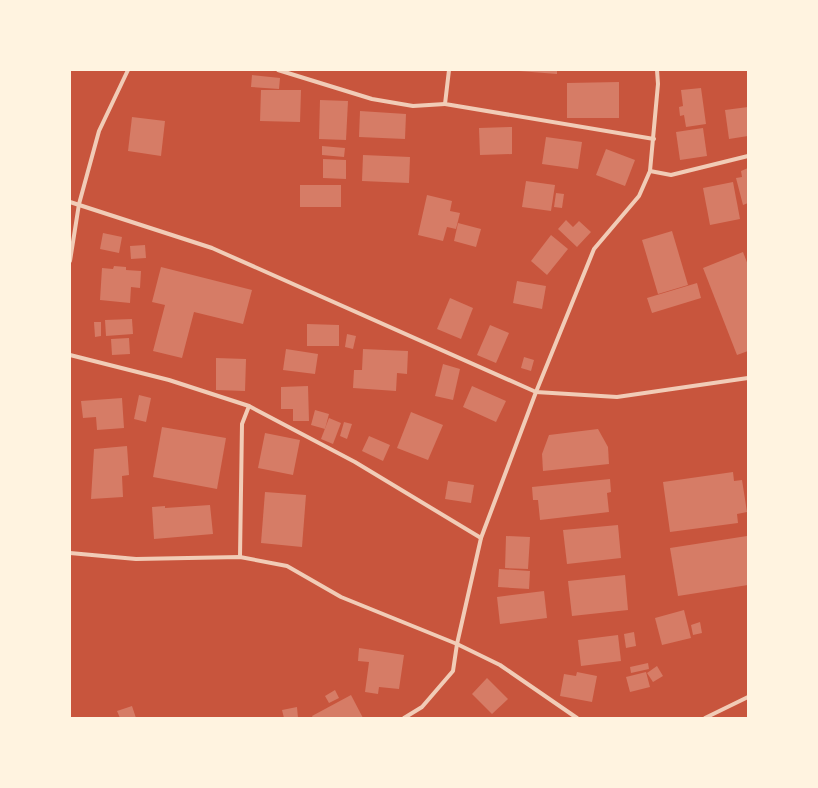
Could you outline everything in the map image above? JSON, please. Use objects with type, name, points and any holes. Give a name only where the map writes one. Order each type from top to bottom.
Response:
[{"type":"street","points":[[70,261],[79,204],[99,131],[128,70]]},
{"type":"street","points":[[278,70],[372,99],[413,106],[445,104],[654,139]]},
{"type":"street","points":[[445,104],[449,70]]},
{"type":"street","points":[[404,718],[422,707],[453,671],[457,644],[481,538],[536,392],[594,249],[639,196],[650,171],[658,84],[657,70]]},
{"type":"street","points":[[650,171],[671,175],[748,156]]},
{"type":"street","points":[[70,202],[212,248],[536,392],[617,398],[748,378]]},
{"type":"street","points":[[70,354],[169,380],[249,406],[355,462],[481,538]]},
{"type":"street","points":[[240,557],[242,424],[249,406]]},
{"type":"street","points":[[70,553],[136,559],[240,557],[287,566],[340,597],[457,644],[500,665],[577,718]]},
{"type":"street","points":[[705,718],[748,697]]},
{"type":"building","points":[[557,70],[557,74],[519,71]]},
{"type":"building","points":[[252,75],[280,78],[279,89],[251,87]]},
{"type":"building","points":[[619,82],[619,118],[567,118],[567,83]]},
{"type":"building","points":[[701,88],[706,124],[686,127],[684,115],[680,116],[679,107],[683,106],[681,90]]},
{"type":"building","points":[[261,90],[301,90],[300,122],[260,121]]},
{"type":"building","points":[[320,100],[348,101],[346,140],[319,139]]},
{"type":"building","points":[[748,107],[748,136],[729,139],[725,110]]},
{"type":"building","points":[[360,111],[406,114],[405,139],[359,137]]},
{"type":"building","points":[[132,117],[165,121],[161,156],[128,151]]},
{"type":"building","points":[[512,127],[512,154],[480,155],[479,128]]},
{"type":"building","points":[[703,128],[707,156],[680,160],[676,132]]},
{"type":"building","points":[[546,137],[582,142],[578,169],[542,164]]},
{"type":"building","points":[[322,146],[345,148],[344,157],[322,155]]},
{"type":"building","points":[[606,149],[635,160],[625,186],[596,175]]},
{"type":"building","points":[[363,155],[410,157],[409,183],[362,181]]},
{"type":"building","points":[[323,159],[346,160],[346,179],[323,178]]},
{"type":"building","points":[[748,168],[748,203],[743,205],[736,178],[742,177],[741,171]]},
{"type":"building","points":[[526,181],[555,185],[551,211],[522,207]]},
{"type":"building","points":[[733,182],[740,219],[710,225],[703,188]]},
{"type":"building","points":[[300,185],[341,185],[341,207],[300,207]]},
{"type":"building","points":[[556,193],[564,194],[562,208],[554,207]]},
{"type":"building","points":[[427,195],[452,201],[450,211],[460,213],[456,229],[447,227],[443,241],[418,235]]},
{"type":"building","points":[[566,220],[573,227],[579,221],[591,232],[577,247],[558,229]]},
{"type":"building","points":[[458,223],[481,229],[476,247],[454,241]]},
{"type":"building","points":[[672,231],[688,285],[658,294],[642,240]]},
{"type":"building","points":[[103,233],[122,237],[119,253],[100,249]]},
{"type":"building","points":[[551,235],[568,249],[547,275],[531,261]]},
{"type":"building","points":[[145,245],[146,258],[131,259],[130,246]]},
{"type":"building","points":[[743,252],[748,265],[748,351],[737,355],[703,268]]},
{"type":"building","points":[[114,266],[126,267],[126,270],[141,271],[140,288],[131,287],[130,303],[100,300],[102,268],[113,269]]},
{"type":"building","points":[[161,267],[252,290],[243,324],[194,312],[182,358],[153,351],[165,305],[152,302]]},
{"type":"building","points":[[517,281],[546,286],[542,309],[513,303]]},
{"type":"building","points":[[697,283],[701,298],[652,313],[647,298]]},
{"type":"building","points":[[450,298],[473,308],[461,339],[437,329]]},
{"type":"building","points":[[132,319],[133,334],[106,336],[105,320]]},
{"type":"building","points":[[94,322],[101,322],[101,336],[95,337]]},
{"type":"building","points":[[307,324],[339,325],[339,346],[307,346]]},
{"type":"building","points":[[490,325],[509,333],[496,363],[477,355]]},
{"type":"building","points":[[347,334],[356,336],[353,349],[345,347]]},
{"type":"building","points":[[129,338],[130,354],[112,355],[111,339]]},
{"type":"building","points":[[286,349],[318,354],[315,374],[283,370]]},
{"type":"building","points":[[363,349],[408,351],[407,374],[397,373],[396,391],[353,388],[354,370],[362,370]]},
{"type":"building","points":[[524,357],[534,360],[531,371],[521,368]]},
{"type":"building","points":[[216,358],[246,359],[245,391],[216,390]]},
{"type":"building","points":[[443,364],[460,369],[453,400],[435,396]]},
{"type":"building","points":[[308,386],[309,421],[293,421],[293,409],[281,409],[281,387]]},
{"type":"building","points":[[472,386],[506,401],[496,422],[463,407]]},
{"type":"building","points":[[139,395],[151,398],[146,422],[134,419]]},
{"type":"building","points":[[122,398],[124,428],[97,430],[96,417],[83,418],[81,401]]},
{"type":"building","points":[[315,410],[329,414],[325,429],[311,425]]},
{"type":"building","points":[[411,412],[443,425],[428,460],[397,448]]},
{"type":"building","points":[[329,418],[341,423],[333,444],[321,439]]},
{"type":"building","points":[[344,422],[352,424],[347,439],[340,436]]},
{"type":"building","points":[[162,427],[226,438],[217,489],[153,477]]},
{"type":"building","points":[[598,429],[608,447],[609,464],[543,471],[542,454],[549,435]]},
{"type":"building","points":[[265,433],[300,440],[293,475],[258,468]]},
{"type":"building","points":[[369,436],[390,445],[383,461],[362,451]]},
{"type":"building","points":[[127,446],[129,475],[122,476],[123,497],[91,499],[94,449]]},
{"type":"building","points":[[733,472],[734,481],[742,480],[747,512],[737,514],[738,523],[670,532],[663,482]]},
{"type":"building","points":[[610,479],[611,492],[607,493],[609,512],[540,520],[538,500],[533,500],[532,487]]},
{"type":"building","points":[[448,481],[474,485],[471,503],[445,499]]},
{"type":"building","points":[[265,492],[306,495],[302,547],[261,543]]},
{"type":"building","points":[[210,505],[213,534],[154,539],[152,507],[165,506],[165,508]]},
{"type":"building","points":[[618,525],[621,558],[567,564],[563,530]]},
{"type":"building","points":[[506,536],[530,537],[528,569],[505,568]]},
{"type":"building","points":[[747,536],[748,585],[678,596],[670,548]]},
{"type":"building","points":[[499,569],[530,571],[529,589],[498,587]]},
{"type":"building","points":[[625,575],[628,610],[572,616],[568,581]]},
{"type":"building","points":[[544,591],[547,618],[500,624],[497,597]]},
{"type":"building","points":[[684,610],[691,638],[662,645],[655,618]]},
{"type":"building","points":[[700,622],[702,633],[693,635],[691,625]]},
{"type":"building","points":[[634,632],[636,646],[626,648],[624,634]]},
{"type":"building","points":[[618,635],[621,661],[581,666],[578,640]]},
{"type":"building","points":[[359,648],[404,655],[399,689],[379,687],[378,694],[365,692],[369,662],[358,661]]},
{"type":"building","points":[[648,663],[649,669],[631,673],[630,667]]},
{"type":"building","points":[[657,666],[663,676],[653,682],[647,673]]},
{"type":"building","points":[[577,672],[597,676],[592,702],[560,696],[564,674],[576,676]]},
{"type":"building","points":[[646,672],[650,687],[630,692],[626,677]]},
{"type":"building","points":[[487,678],[508,699],[492,714],[472,694]]},
{"type":"building","points":[[335,690],[339,698],[329,703],[325,696]]},
{"type":"building","points":[[351,695],[363,718],[313,718],[312,716]]},
{"type":"building","points":[[132,706],[136,718],[120,718],[117,711]]},
{"type":"building","points":[[297,707],[298,718],[284,718],[282,710]]}]
